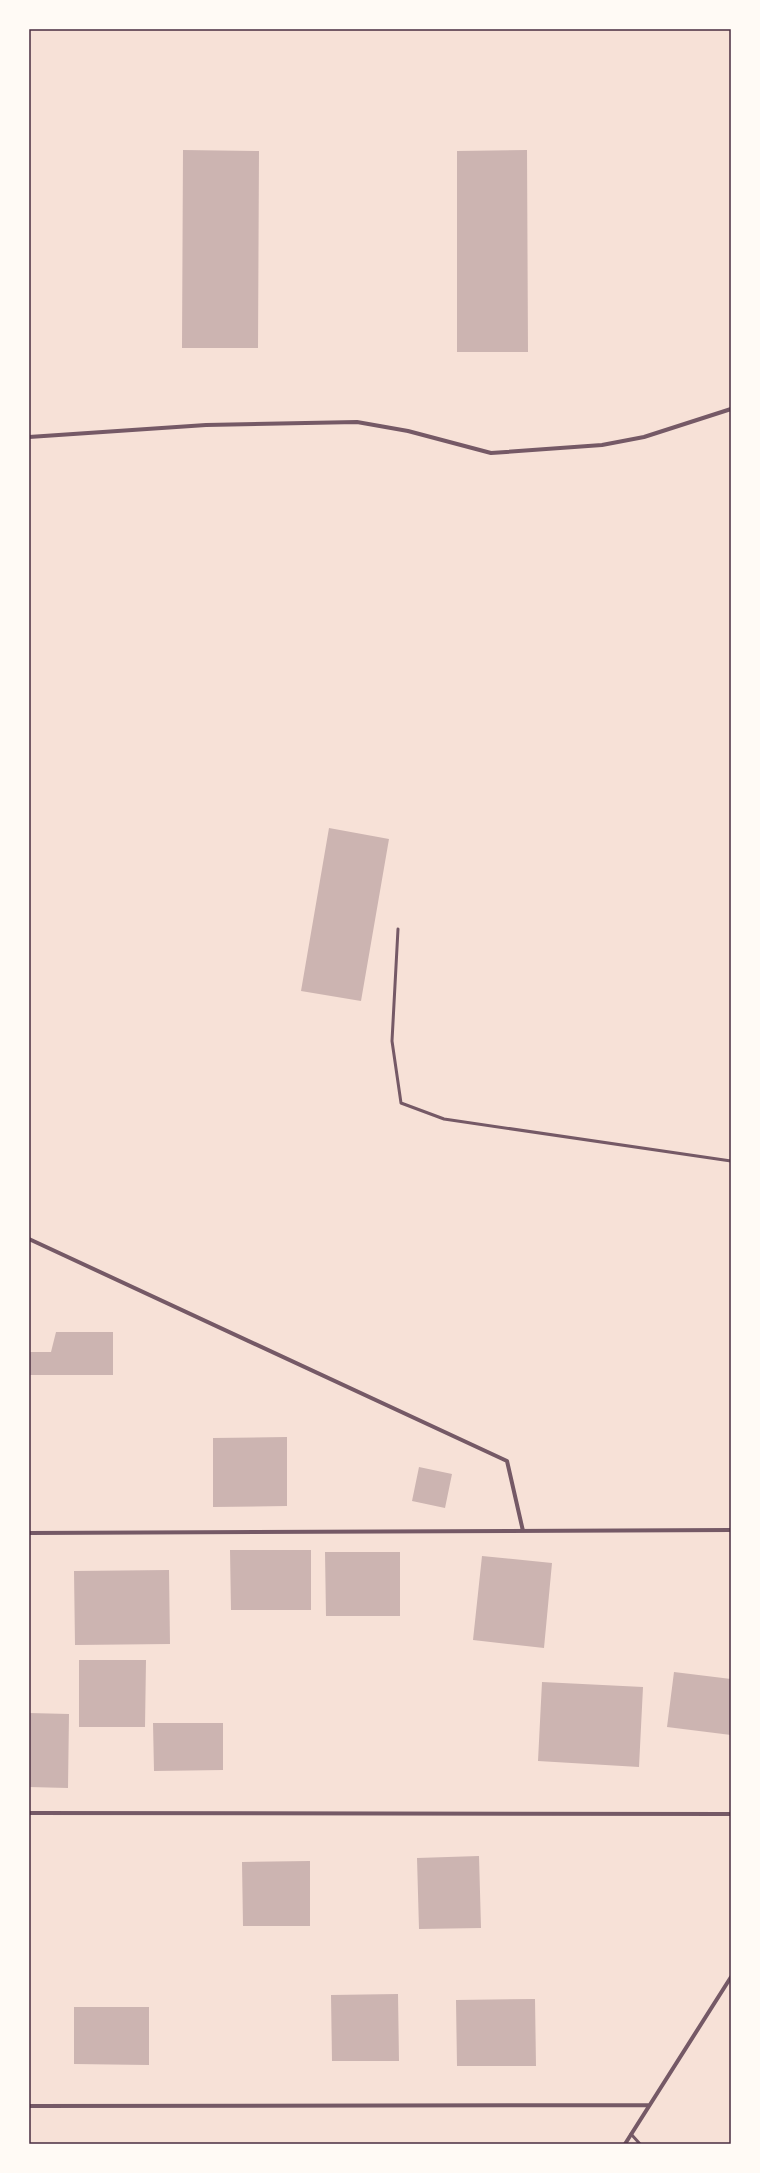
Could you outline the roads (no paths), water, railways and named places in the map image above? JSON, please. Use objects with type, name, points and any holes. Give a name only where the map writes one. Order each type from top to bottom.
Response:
[{"type":"street","points":[[29,437],[206,425],[357,422],[408,431],[491,453],[609,443],[644,437],[731,409]]},
{"type":"street","points":[[29,1239],[507,1461],[523,1531]]},
{"type":"street","points":[[29,1533],[731,1530]]},
{"type":"street","points":[[29,1813],[731,1814]]},
{"type":"street","points":[[625,2144],[731,1976]]},
{"type":"street","points":[[29,2106],[649,2105]]},
{"type":"lane","points":[[398,930],[392,1041],[401,1103],[444,1119],[731,1161]]},
{"type":"lane","points":[[631,2134],[640,2144]]}]
